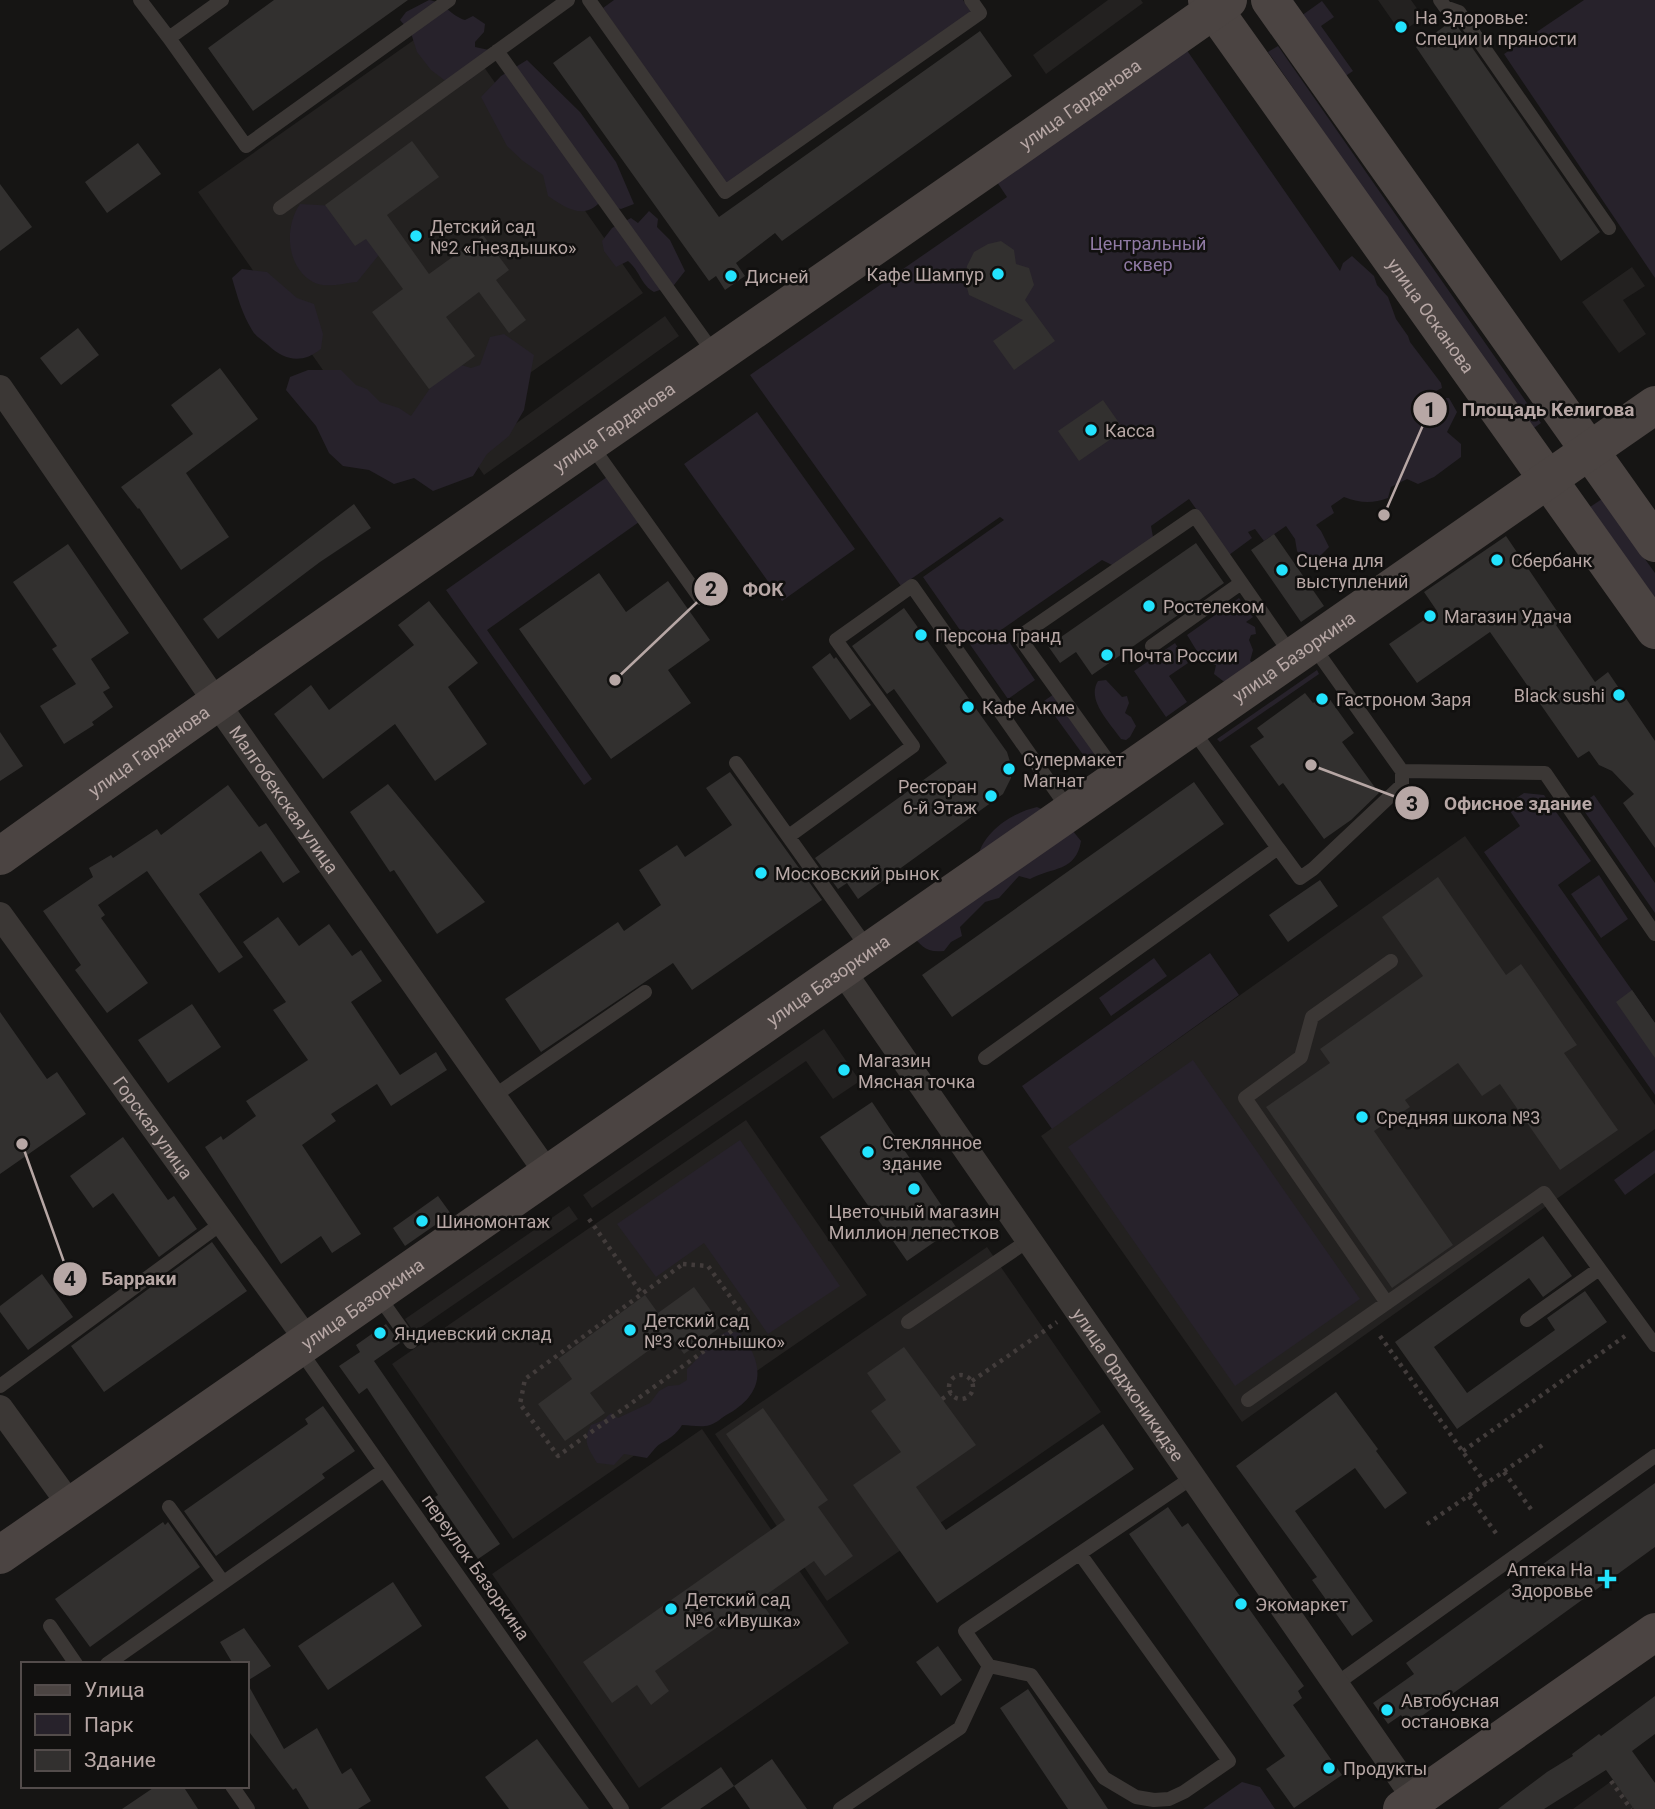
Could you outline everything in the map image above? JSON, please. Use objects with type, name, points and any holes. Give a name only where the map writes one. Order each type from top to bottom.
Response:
[{"type":"street","points":[[1270,0],[1655,543]]},
{"type":"street","name":"улица Гарданова","points":[[0,856],[216,702],[717,357],[1216,3]]},
{"type":"street","name":"улица Осканова","points":[[1216,3],[1655,630]]},
{"type":"street","name":"Малгобекская улица","points":[[0,388],[216,702],[548,1174]]},
{"type":"street","name":"улица Базоркина","points":[[0,1555],[1655,405]]},
{"type":"street","name":"Горская улица","points":[[0,915],[222,1223],[303,1345]]},
{"type":"street","name":"улица Орджоникидзе","points":[[856,961],[1029,1240],[1336,1684],[1409,1804]]},
{"type":"street","points":[[0,1408],[71,1506]]},
{"type":"street","points":[[1409,1804],[1655,1632]]},
{"type":"lane","points":[[140,0],[246,146],[449,0]]},
{"type":"lane","points":[[169,38],[222,0]]},
{"type":"lane","points":[[280,208],[568,0]]},
{"type":"lane","points":[[589,0],[725,192],[980,13],[971,0]]},
{"type":"lane","points":[[1440,0],[1445,7],[1459,12],[1609,228]]},
{"type":"lane","points":[[497,51],[717,357]]},
{"type":"lane","points":[[590,444],[700,598]]},
{"type":"lane","points":[[1120,777],[1019,637],[1195,516],[1241,583],[1303,651],[1402,771],[1402,785],[1313,869],[1300,878],[1191,728]]},
{"type":"lane","points":[[1152,646],[1241,583]]},
{"type":"lane","points":[[789,836],[913,746],[836,640],[912,586],[1071,811]]},
{"type":"lane","points":[[736,763],[789,836],[856,961]]},
{"type":"lane","points":[[1402,771],[1545,773],[1655,934]]},
{"type":"lane","points":[[985,1058],[1278,848]]},
{"type":"lane","points":[[1387,1303],[1245,1098],[1301,1056],[1312,1017],[1391,961]]},
{"type":"lane","points":[[494,1096],[645,992]]},
{"type":"lane","points":[[1248,1400],[1544,1193],[1599,1269],[1646,1326],[1655,1345]]},
{"type":"lane","points":[[0,1386],[222,1223]]},
{"type":"lane","points":[[908,1322],[1029,1240]]},
{"type":"lane","points":[[1527,1320],[1599,1269]]},
{"type":"lane","points":[[376,1294],[411,1342]]},
{"type":"lane","name":"переулок Базоркина","points":[[303,1345],[384,1470],[622,1809]]},
{"type":"lane","points":[[1336,1684],[1655,1457]]},
{"type":"lane","points":[[110,1662],[384,1470]]},
{"type":"lane","points":[[1080,1554],[1229,1761],[1184,1792],[1169,1799],[1136,1797],[1104,1778],[1031,1675],[989,1666],[965,1631],[1193,1477]]},
{"type":"lane","points":[[169,1507],[223,1582]]},
{"type":"lane","points":[[50,1626],[75,1662]]},
{"type":"lane","points":[[840,1809],[960,1728],[989,1666]]},
{"type":"lane","points":[[233,1788],[248,1809]]},
{"type":"path","points":[[589,1219],[642,1294]]},
{"type":"path","points":[[683,1264],[708,1266],[747,1320],[558,1457],[520,1404],[525,1379],[642,1294],[683,1264]]},
{"type":"path","points":[[972,1381],[1057,1321]]},
{"type":"path","points":[[1463,1451],[1646,1326]]},
{"type":"path","points":[[1380,1336],[1486,1484]]},
{"type":"path","points":[[966,1375],[972,1381],[972,1393],[967,1398],[958,1399],[951,1393],[950,1383],[954,1377],[966,1375]]},
{"type":"path","points":[[942,1399],[951,1393]]},
{"type":"path","points":[[1427,1524],[1544,1444]]},
{"type":"path","points":[[1504,1472],[1533,1512]]},
{"type":"path","points":[[1469,1496],[1498,1536]]},
{"type":"path","points":[[1611,1781],[1631,1809]]},
{"type":"shaded area","points":[[1108,0],[1141,0],[1143,3],[1046,74],[1033,55]]},
{"type":"shaded area","points":[[1378,0],[1411,0],[1423,17],[1401,33]]},
{"type":"shaded area","name":"Детский сад №2 «Гнездышко»","points":[[448,16],[643,293],[393,470],[198,192]]},
{"type":"shaded area","points":[[1632,267],[1645,286],[1623,300],[1646,334],[1619,353],[1582,302]]},
{"type":"shaded area","points":[[665,316],[679,336],[484,475],[471,456]]},
{"type":"shaded area","name":"Средняя школа №3","points":[[1465,836],[1655,1105],[1655,1129],[1242,1422],[1041,1136]]},
{"type":"shaded area","points":[[824,1029],[860,1081],[833,1099],[806,1061],[592,1208],[583,1195]]},
{"type":"shaded area","name":"Детский сад №3 «Солнышко»","points":[[746,1120],[867,1295],[513,1539],[392,1364]]},
{"type":"shaded area","points":[[569,1206],[578,1219],[414,1332],[405,1319]]},
{"type":"shaded area","points":[[987,1247],[1101,1412],[827,1601],[715,1434]]},
{"type":"shaded area","name":"Детский сад №6 «Ивушка»","points":[[702,1429],[849,1643],[639,1788],[492,1574]]},
{"type":"shaded area","points":[[1639,1761],[1655,1783],[1655,1809],[1573,1809]]},
{"type":"green space","points":[[429,0],[439,3],[460,18],[465,20],[473,16],[485,24],[484,32],[475,42],[475,47],[489,50],[475,76],[456,89],[431,70],[417,52],[411,33],[400,20],[406,12]]},
{"type":"green space","points":[[614,0],[963,0],[971,12],[726,184],[603,8]]},
{"type":"green space","points":[[1584,0],[1655,0],[1655,278],[1504,54]]},
{"type":"green space","points":[[1322,1],[1334,17],[1321,26],[1353,71],[1344,77],[1301,16]]},
{"type":"green space","points":[[1278,46],[1541,423],[1531,430],[1268,52]]},
{"type":"green space","name":"Центральный сквер","points":[[1186,49],[1340,271],[1343,263],[1352,256],[1374,276],[1377,285],[1388,297],[1396,319],[1410,342],[1441,383],[1442,388],[1436,391],[1435,398],[1449,398],[1457,412],[1447,432],[1461,444],[1461,457],[1434,477],[1418,484],[1407,479],[1391,487],[1388,498],[1366,502],[1344,497],[1331,506],[1334,513],[1316,525],[1329,547],[1317,559],[1303,560],[1297,551],[1295,539],[1286,526],[1264,541],[1255,529],[1248,532],[1252,538],[1229,555],[1189,499],[1151,526],[1153,537],[1118,568],[1102,560],[1001,630],[1035,680],[1008,699],[923,577],[1004,520],[1000,517],[901,586],[750,375],[1007,197],[995,179]]},
{"type":"green space","points":[[527,60],[580,112],[616,162],[634,204],[621,209],[598,204],[586,211],[566,207],[548,196],[543,175],[507,146],[481,97],[501,76]]},
{"type":"green space","points":[[300,204],[336,206],[370,236],[382,251],[357,282],[318,284],[297,267],[290,246],[290,235],[291,224]]},
{"type":"green space","points":[[649,211],[658,219],[657,227],[670,240],[685,271],[674,285],[654,292],[646,286],[628,261],[616,267],[604,251],[602,241],[612,228],[631,218],[638,223]]},
{"type":"green space","points":[[242,269],[267,272],[297,298],[314,304],[323,334],[321,349],[307,357],[294,359],[274,350],[255,334],[248,324],[232,278]]},
{"type":"green space","points":[[504,334],[534,355],[524,410],[509,436],[487,454],[473,476],[433,491],[414,478],[394,484],[369,470],[343,466],[329,453],[316,426],[286,390],[290,377],[308,370],[341,370],[380,402],[399,408],[411,416],[435,381],[442,359],[471,368],[480,365],[490,337]]},
{"type":"green space","points":[[757,412],[855,549],[782,601],[684,464]]},
{"type":"green space","points":[[607,477],[639,522],[487,630],[592,779],[584,785],[446,590]]},
{"type":"green space","points":[[1602,499],[1655,573],[1655,598],[1590,507]]},
{"type":"green space","points":[[1239,598],[1253,617],[1246,622],[1255,627],[1256,634],[1251,635],[1249,640],[1253,650],[1250,661],[1256,664],[1227,684],[1214,674],[1216,665],[1202,657],[1187,635]]},
{"type":"green space","points":[[1175,643],[1188,663],[1169,676],[1187,702],[1166,717],[1134,671]]},
{"type":"green space","points":[[1317,670],[1319,674],[1220,742],[1217,739]]},
{"type":"green space","points":[[1106,680],[1122,697],[1127,696],[1129,703],[1125,713],[1136,726],[1126,740],[1121,739],[1097,703],[1095,688],[1098,681]]},
{"type":"green space","points":[[1054,694],[1101,760],[1092,767],[1044,701]]},
{"type":"green space","points":[[1524,793],[1544,795],[1591,861],[1558,885],[1655,1023],[1655,1095],[1484,852],[1520,826],[1506,805]]},
{"type":"green space","points":[[1594,795],[1655,883],[1655,913],[1580,805]]},
{"type":"green space","points":[[1037,807],[1064,820],[1081,841],[1074,858],[1062,867],[1030,879],[1019,876],[999,898],[985,902],[960,927],[962,936],[951,942],[944,951],[928,950],[921,945],[910,933],[977,861],[984,842],[991,833],[1008,819]]},
{"type":"green space","points":[[1599,875],[1628,919],[1601,938],[1571,894]]},
{"type":"green space","points":[[1210,953],[1239,995],[1052,1129],[1022,1086]]},
{"type":"green space","points":[[1154,958],[1167,976],[1111,1016],[1099,998]]},
{"type":"green space","points":[[1193,1060],[1360,1299],[1235,1386],[1068,1147]]},
{"type":"green space","points":[[740,1140],[840,1286],[768,1334],[704,1243],[656,1277],[617,1224]]},
{"type":"green space","points":[[1655,1150],[1655,1173],[1625,1195],[1614,1180]]},
{"type":"green space","points":[[729,1331],[740,1333],[754,1356],[757,1367],[755,1387],[740,1406],[710,1425],[682,1425],[647,1458],[624,1454],[614,1465],[597,1463],[587,1440],[591,1425],[602,1421],[611,1413],[618,1418],[650,1403],[659,1391],[687,1380],[687,1369],[711,1342]]},
{"type":"green space","points":[[1242,1782],[1260,1787],[1275,1809],[1203,1809]]},
{"type":"building","points":[[274,0],[408,0],[253,111],[208,48]]},
{"type":"building","points":[[1453,20],[1600,232],[1561,261],[1416,47]]},
{"type":"building","points":[[980,31],[1012,76],[782,241],[775,233],[736,263],[745,276],[725,290],[716,276],[709,281],[553,63],[590,36],[719,217]]},
{"type":"building","points":[[412,141],[439,177],[387,215],[429,274],[483,235],[509,270],[496,280],[526,320],[509,333],[479,292],[446,317],[475,356],[429,389],[372,312],[403,289],[366,239],[355,246],[325,205]]},
{"type":"building","points":[[138,143],[161,174],[107,213],[85,182]]},
{"type":"building","points":[[0,184],[32,227],[0,251]]},
{"type":"building","points":[[1001,241],[1014,250],[1016,264],[1029,268],[1034,285],[1025,300],[1055,341],[1014,370],[993,341],[1023,320],[969,295],[965,280],[967,266],[974,252],[988,244]]},
{"type":"building","points":[[78,328],[99,355],[61,385],[40,358]]},
{"type":"building","points":[[220,368],[258,419],[186,473],[229,537],[181,570],[139,508],[121,487],[193,434],[171,405]]},
{"type":"building","name":"Касса","points":[[1103,400],[1124,430],[1079,461],[1058,431]]},
{"type":"building","points":[[354,504],[371,528],[320,562],[218,639],[203,619]]},
{"type":"building","name":"Сцена для выступлений","points":[[1274,534],[1324,606],[1301,622],[1251,550]]},
{"type":"building","points":[[1506,536],[1563,620],[1556,625],[1595,682],[1608,672],[1655,741],[1655,848],[1623,803],[1634,794],[1612,771],[1599,765],[1589,751],[1578,758],[1490,632],[1417,683],[1389,644],[1437,611],[1424,592]]},
{"type":"building","name":"Ростелеком","points":[[1196,543],[1224,583],[1092,675],[1076,652],[1060,663],[1048,646]]},
{"type":"building","points":[[68,544],[129,633],[91,659],[110,688],[103,692],[113,707],[92,722],[94,725],[64,744],[40,706],[76,684],[52,649],[57,646],[13,582]]},
{"type":"building","points":[[599,573],[626,612],[668,581],[710,640],[668,670],[691,703],[611,759],[519,629]]},
{"type":"building","points":[[429,601],[478,663],[448,687],[487,744],[435,781],[395,724],[323,779],[274,714],[311,685],[329,710],[414,645],[398,625]]},
{"type":"building","points":[[904,608],[1007,752],[1011,778],[1003,794],[858,899],[847,883],[838,889],[815,858],[947,763],[894,689],[887,694],[852,646]]},
{"type":"building","points":[[830,653],[834,659],[836,657],[871,705],[850,720],[812,667]]},
{"type":"building","points":[[1305,693],[1313,703],[1326,694],[1354,733],[1342,742],[1379,793],[1351,820],[1324,839],[1283,783],[1279,786],[1250,746],[1264,737],[1257,728]]},
{"type":"building","points":[[0,732],[23,766],[0,781]]},
{"type":"building","points":[[730,772],[822,900],[692,990],[673,963],[541,1052],[505,999],[618,922],[624,931],[661,905],[639,870],[677,845],[685,857],[732,825],[706,788]]},
{"type":"building","points":[[1194,782],[1224,824],[952,1017],[922,975]]},
{"type":"building","points":[[388,784],[485,902],[437,934],[394,870],[390,872],[350,812]]},
{"type":"building","points":[[228,785],[259,827],[266,823],[300,872],[283,883],[261,851],[199,894],[243,957],[219,973],[147,871],[98,905],[105,915],[101,918],[148,983],[107,1013],[75,970],[81,965],[43,911],[93,877],[89,868],[111,855],[113,858],[157,829],[161,835]]},
{"type":"building","points":[[1438,877],[1506,975],[1521,964],[1577,1045],[1564,1053],[1618,1130],[1560,1170],[1500,1084],[1482,1096],[1458,1063],[1405,1100],[1410,1107],[1374,1131],[1453,1245],[1392,1288],[1266,1107],[1330,1063],[1320,1049],[1423,976],[1382,917]]},
{"type":"building","points":[[1320,880],[1338,906],[1288,942],[1269,915]]},
{"type":"building","points":[[278,917],[299,946],[329,924],[352,956],[361,950],[382,981],[351,1002],[400,1075],[436,1052],[447,1070],[391,1106],[377,1084],[331,1114],[336,1121],[302,1145],[361,1234],[332,1253],[321,1236],[281,1264],[205,1147],[221,1136],[223,1140],[256,1116],[246,1101],[308,1060],[273,1010],[286,1002],[243,942]]},
{"type":"building","points":[[1632,990],[1655,1023],[1655,1058],[1616,1002]]},
{"type":"building","points":[[192,1004],[221,1047],[168,1083],[138,1040]]},
{"type":"building","points":[[0,1012],[47,1079],[57,1072],[86,1114],[0,1174]]},
{"type":"building","points":[[872,1102],[956,1227],[907,1261],[820,1137]]},
{"type":"building","points":[[123,1137],[168,1200],[174,1196],[197,1229],[159,1257],[113,1193],[93,1208],[70,1176]]},
{"type":"building","name":"Шиномонтаж","points":[[438,1196],[451,1214],[405,1246],[393,1228]]},
{"type":"building","points":[[1543,1236],[1572,1276],[1543,1297],[1529,1278],[1434,1347],[1467,1393],[1555,1330],[1547,1318],[1585,1291],[1607,1322],[1457,1429],[1395,1342]]},
{"type":"building","points":[[212,1242],[247,1291],[104,1392],[71,1346]]},
{"type":"building","points":[[42,1274],[73,1317],[28,1350],[0,1312],[0,1306]]},
{"type":"building","points":[[694,1287],[722,1326],[684,1354],[670,1335],[590,1393],[605,1413],[565,1441],[538,1404],[572,1379],[558,1359],[645,1295],[658,1313]]},
{"type":"building","points":[[386,1324],[400,1343],[374,1361],[500,1544],[478,1559],[435,1497],[438,1495],[367,1388],[359,1394],[339,1366],[360,1352],[356,1345]]},
{"type":"building","points":[[904,1347],[976,1445],[916,1487],[946,1530],[1103,1424],[1134,1469],[937,1603],[853,1485],[901,1452],[871,1411],[886,1400],[867,1373]]},
{"type":"building","points":[[1336,1392],[1407,1493],[1385,1509],[1355,1468],[1295,1511],[1373,1621],[1352,1636],[1312,1580],[1317,1577],[1236,1466]]},
{"type":"building","points":[[323,1406],[355,1451],[322,1474],[325,1478],[216,1556],[184,1511],[308,1424],[305,1419]]},
{"type":"building","points":[[763,1408],[828,1500],[818,1507],[853,1556],[825,1576],[814,1561],[759,1600],[771,1616],[751,1629],[739,1612],[655,1671],[669,1691],[651,1705],[637,1685],[612,1703],[583,1662],[785,1520],[726,1434]]},
{"type":"building","points":[[1655,1483],[1655,1547],[1408,1726],[1401,1715],[1388,1724],[1373,1703],[1414,1674],[1406,1663]]},
{"type":"building","points":[[1168,1507],[1182,1527],[1188,1523],[1304,1686],[1298,1691],[1302,1698],[1293,1705],[1342,1775],[1294,1808],[1266,1769],[1285,1756],[1129,1534]]},
{"type":"building","points":[[163,1522],[165,1525],[168,1522],[200,1567],[90,1647],[55,1599]]},
{"type":"building","points":[[393,1582],[422,1626],[328,1690],[298,1646]]},
{"type":"building","points":[[244,1628],[271,1666],[248,1680],[248,1662],[232,1662],[220,1642]]},
{"type":"building","points":[[938,1646],[962,1680],[941,1696],[916,1662]]},
{"type":"building","points":[[248,1685],[284,1749],[317,1728],[342,1774],[351,1768],[371,1801],[358,1809],[309,1809],[296,1788],[293,1790],[248,1730]]},
{"type":"building","points":[[1028,1689],[1108,1809],[1068,1809],[1000,1708]]},
{"type":"building","points":[[1655,1696],[1655,1734],[1632,1751],[1655,1783],[1655,1809],[1634,1809],[1606,1770],[1544,1809],[1498,1809],[1573,1756],[1572,1754],[1599,1734],[1601,1736]]},
{"type":"building","points":[[537,1739],[589,1809],[509,1809],[485,1777]]},
{"type":"building","points":[[772,1759],[807,1809],[750,1809],[734,1786]]},
{"type":"building","points":[[721,1767],[734,1786],[700,1809],[660,1809]]},
{"type":"building","points":[[153,1788],[184,1788],[198,1809],[122,1809]]},
{"type":"place","name":"На Здоровье: Специи и пряности","points":[[1401,27]]},
{"type":"place","name":"Детский сад №2 «Гнездышко»","points":[[416,236]]},
{"type":"place","name":"Кафе Шампур","points":[[998,274]]},
{"type":"place","name":"Дисней","points":[[731,276]]},
{"type":"place","name":"Касса","points":[[1091,430]]},
{"type":"place","name":"Площадь Келигова","points":[[1384,515]]},
{"type":"place","name":"Сбербанк","points":[[1497,560]]},
{"type":"place","name":"Сцена для выступлений","points":[[1282,570]]},
{"type":"place","name":"Ростелеком","points":[[1149,606]]},
{"type":"place","name":"Магазин Удача","points":[[1430,616]]},
{"type":"place","name":"Персона Гранд","points":[[921,635]]},
{"type":"place","name":"Почта России","points":[[1107,655]]},
{"type":"place","name":"ФОК","points":[[615,680]]},
{"type":"place","name":"Black sushi","points":[[1619,695]]},
{"type":"place","name":"Гастроном Заря","points":[[1322,699]]},
{"type":"place","name":"Кафе Акме","points":[[968,707]]},
{"type":"place","name":"Офисное здание","points":[[1311,765]]},
{"type":"place","name":"Супермакет Магнат","points":[[1009,769]]},
{"type":"place","name":"Ресторан 6-й Этаж","points":[[991,796]]},
{"type":"place","name":"Московский рынок","points":[[761,873]]},
{"type":"place","name":"Магазин Мясная точка","points":[[844,1070]]},
{"type":"place","name":"Средняя школа №3","points":[[1362,1117]]},
{"type":"place","name":"Барраки","points":[[22,1144]]},
{"type":"place","name":"Стеклянное здание","points":[[868,1152]]},
{"type":"place","name":"Цветочный магазин Миллион лепестков","points":[[914,1189]]},
{"type":"place","name":"Шиномонтаж","points":[[422,1221]]},
{"type":"place","name":"Детский сад №3 «Солнышко»","points":[[630,1330]]},
{"type":"place","name":"Яндиевский склад","points":[[380,1333]]},
{"type":"place","name":"Аптека На Здоровье","points":[[1607,1579]]},
{"type":"place","name":"Экомаркет","points":[[1241,1604]]},
{"type":"place","name":"Детский сад №6 «Ивушка»","points":[[671,1609]]},
{"type":"place","name":"Автобусная остановка","points":[[1387,1710]]},
{"type":"place","name":"Продукты","points":[[1329,1768]]}]
